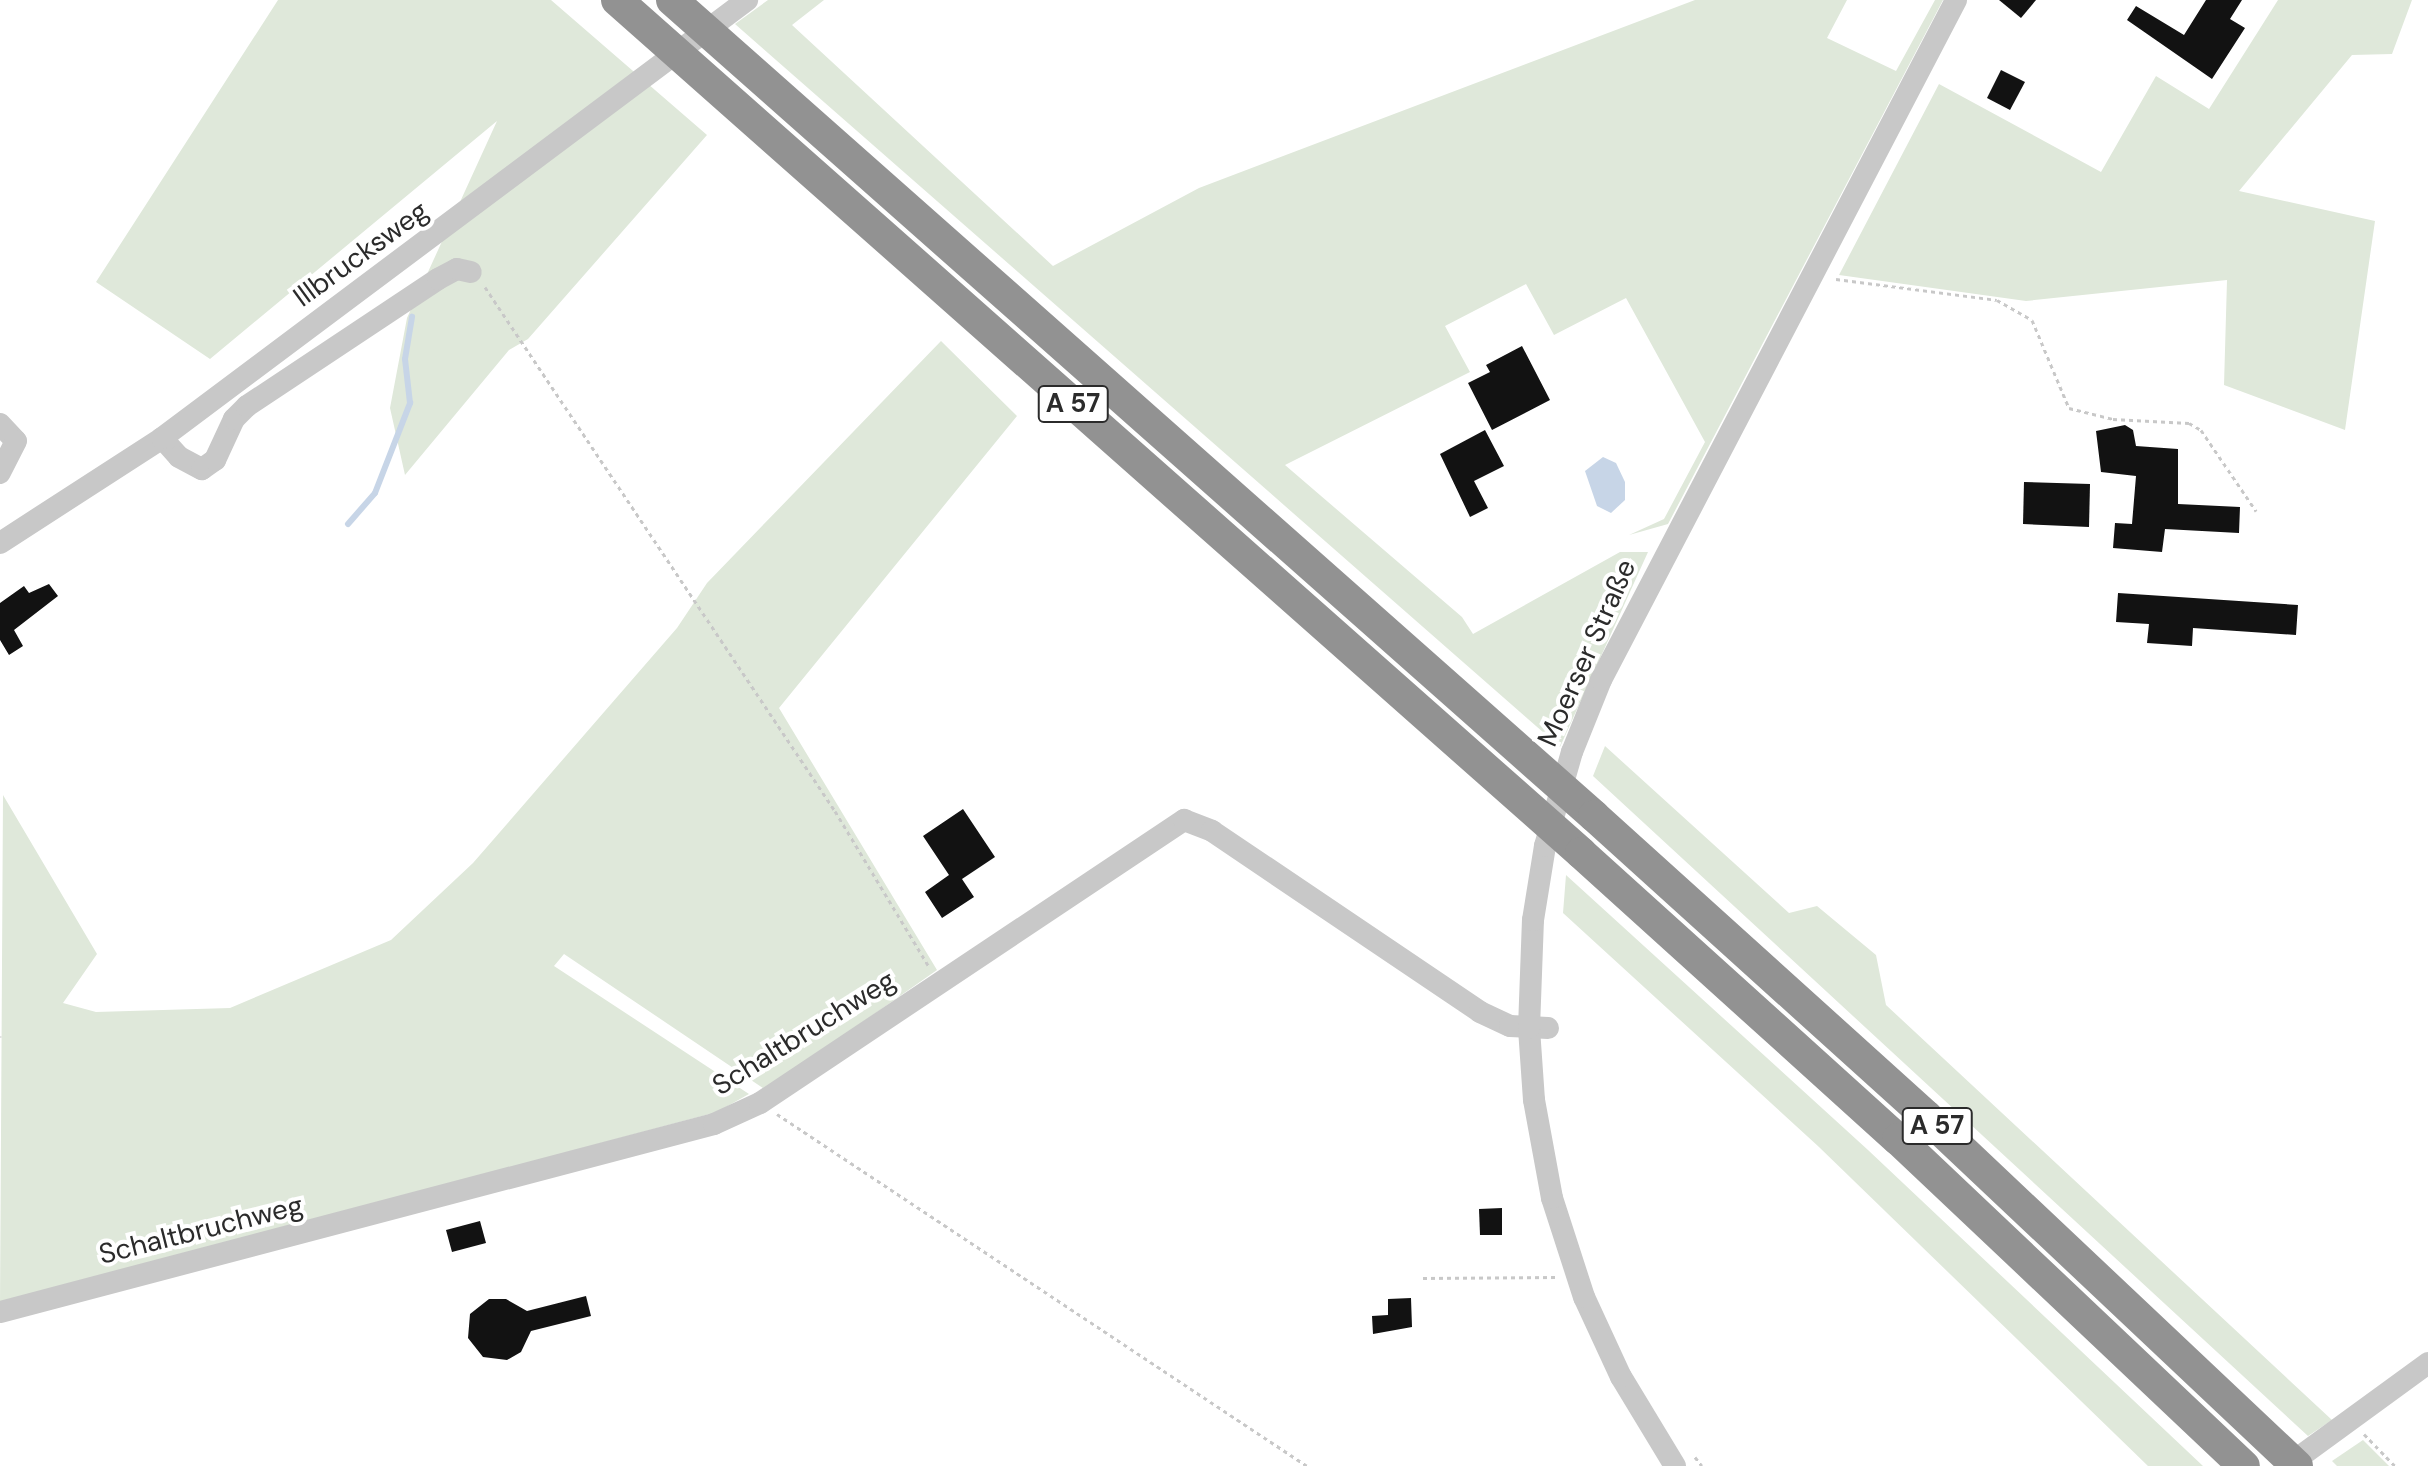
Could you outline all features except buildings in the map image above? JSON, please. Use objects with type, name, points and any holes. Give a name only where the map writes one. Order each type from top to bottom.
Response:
[{"type":"highway","name":"A 57","points":[[617,0],[1581,853],[1898,1139],[2243,1465]]},
{"type":"highway","name":"A 57","points":[[672,0],[1542,769],[1926,1116],[2280,1455],[2297,1466]]},
{"type":"street","name":"Illbrucksweg","points":[[1,541],[162,438],[747,0]]},
{"type":"street","name":"Moerser Straße","points":[[1675,1466],[1621,1377],[1577,1276],[1552,1198],[1534,1100],[1539,1028],[1536,905],[1545,846],[1572,752],[1601,680],[1956,0]]},
{"type":"street","points":[[162,438],[179,457],[202,469],[215,460],[234,419],[247,406],[438,279],[457,269],[471,272]]},
{"type":"street","points":[[0,424],[16,441],[0,473]]},
{"type":"street","name":"Schaltbruchweg","points":[[0,1312],[714,1124],[760,1103],[1170,825],[1197,821],[1480,1012],[1510,1026],[1539,1028]]},
{"type":"street","points":[[2280,1455],[2350,1420],[2428,1363]]},
{"type":"path","points":[[471,272],[835,811],[909,940],[941,983]]},
{"type":"path","points":[[1812,275],[1997,300],[2032,320],[2069,408],[2113,419],[2189,423],[2201,430],[2256,511]]},
{"type":"path","points":[[760,1103],[1307,1466]]},
{"type":"path","points":[[1423,1278],[1577,1276]]},
{"type":"path","points":[[2350,1420],[2395,1466]]},
{"type":"path","points":[[1687,1446],[1702,1466]]},
{"type":"shaded area","points":[[278,0],[551,0],[707,135],[528,339],[509,350],[405,475],[390,408],[407,318],[497,121],[210,359],[96,282]]},
{"type":"shaded area","points":[[768,0],[824,0],[792,25],[1053,266],[1199,188],[1695,0],[1847,0],[1827,38],[1896,71],[1935,0],[1943,0],[1668,524],[1629,535],[1664,519],[1705,442],[1626,298],[1554,335],[1526,284],[1445,326],[1470,372],[1285,465],[1462,617],[1473,634],[1620,552],[1648,552],[1560,747],[735,24]]},
{"type":"shaded area","points":[[2278,0],[2412,0],[2392,54],[2352,55],[2239,191],[2375,221],[2345,430],[2224,385],[2227,280],[2026,301],[1839,275],[1939,84],[2101,172],[2156,76],[2209,109]]},
{"type":"shaded area","points":[[941,341],[1017,416],[779,708],[937,970],[766,1090],[564,954],[554,966],[749,1094],[717,1112],[0,1304],[3,795],[97,954],[63,1003],[96,1012],[230,1008],[391,940],[473,863],[677,628],[707,583]]},
{"type":"shaded area","points":[[1605,746],[1789,913],[1817,906],[1876,955],[1886,1005],[2332,1420],[2308,1436],[1593,776]]},
{"type":"shaded area","points":[[1566,875],[1868,1150],[2203,1466],[2148,1466],[1819,1147],[1563,913]]},
{"type":"shaded area","points":[[2363,1440],[2389,1466],[2337,1466],[2332,1461]]},
{"type":"water","points":[[1603,457],[1616,463],[1625,482],[1625,500],[1611,513],[1597,506],[1585,471]]},
{"type":"waterway","points":[[348,524],[375,493],[410,403],[405,359],[412,317]]}]
